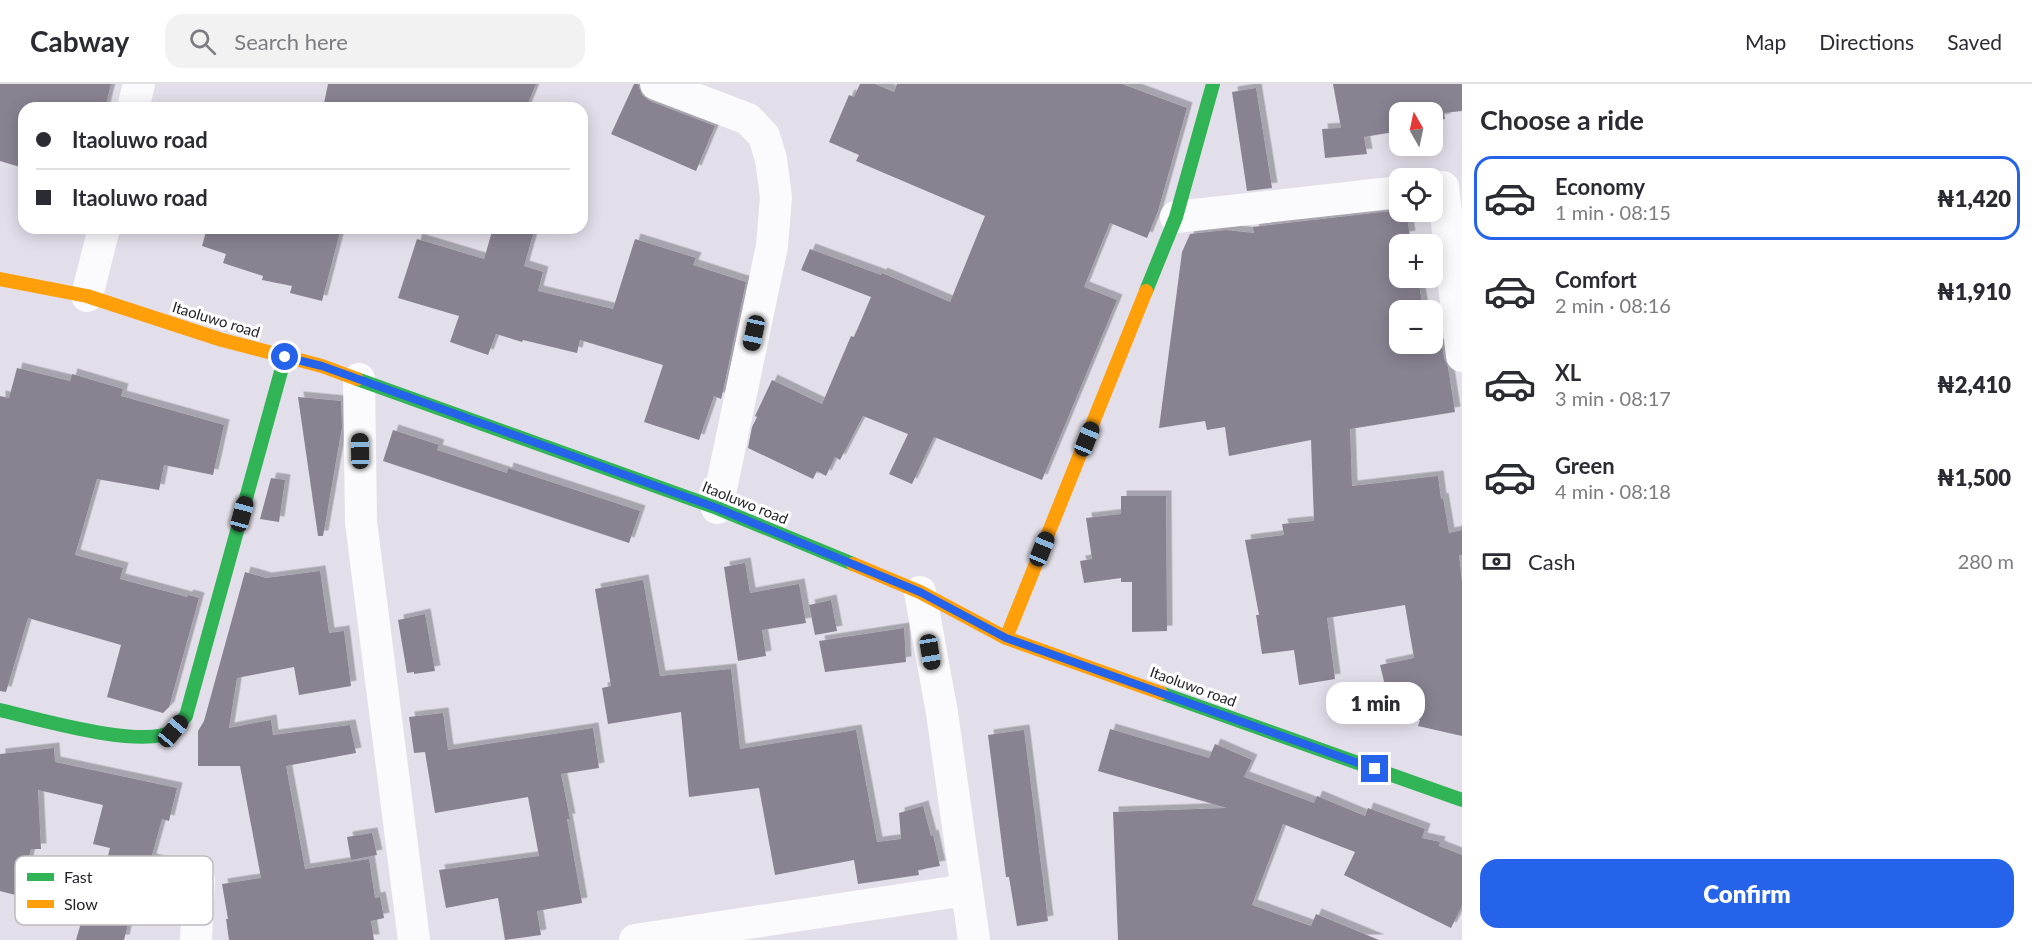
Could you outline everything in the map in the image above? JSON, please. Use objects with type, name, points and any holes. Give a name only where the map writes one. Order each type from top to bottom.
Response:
[{"type":"street","points":[[134,102],[139,84]]},
{"type":"street","points":[[656,84],[748,119],[765,136],[771,159],[776,197],[772,246],[717,508]]},
{"type":"street","points":[[1006,638],[1176,217],[1213,84]]},
{"type":"street","points":[[1446,187],[1462,356]]},
{"type":"street","points":[[1176,217],[1389,193]]},
{"type":"street","points":[[87,296],[102,234]]},
{"type":"street","name":"Itaoluwo road","points":[[0,279],[87,296],[222,340],[322,366],[359,379],[717,508],[920,592],[1006,638],[1462,800]]},
{"type":"street","points":[[0,710],[116,735],[149,738],[173,731],[186,716],[285,357]]},
{"type":"street","points":[[359,379],[361,522],[414,940]]},
{"type":"street","points":[[920,592],[942,713],[974,940]]},
{"type":"street","points":[[635,940],[966,890]]},
{"type":"street","points":[[196,940],[197,925]]},
{"type":"building","points":[[0,84],[111,84],[106,102],[18,102],[18,166],[0,161]]},
{"type":"building","points":[[328,84],[536,84],[528,102],[324,102]]},
{"type":"building","points":[[634,84],[638,84],[642,95],[650,101],[715,126],[696,171],[611,134]]},
{"type":"building","points":[[860,84],[875,84],[894,92],[897,84],[1122,84],[1187,108],[1158,211],[1147,238],[1110,223],[1084,287],[1117,300],[1042,480],[934,437],[912,484],[889,474],[908,434],[863,416],[840,460],[835,457],[826,476],[817,471],[813,479],[748,448],[752,427],[757,417],[755,416],[772,380],[822,404],[851,336],[854,337],[871,297],[801,270],[810,249],[881,275],[882,273],[950,302],[985,216],[856,161],[859,155],[829,142],[849,95],[854,97]]},
{"type":"building","points":[[1333,84],[1462,84],[1462,111],[1444,113],[1445,119],[1443,119],[1443,102],[1389,102],[1389,133],[1364,137],[1367,154],[1325,158],[1322,129],[1341,128]]},
{"type":"building","points":[[1256,88],[1272,188],[1247,191],[1232,92]]},
{"type":"building","points":[[1389,211],[1389,222],[1408,222],[1410,234],[1389,234],[1389,288],[1420,288],[1421,300],[1389,300],[1389,354],[1443,354],[1443,351],[1448,367],[1455,412],[1350,429],[1352,486],[1438,476],[1449,533],[1462,530],[1462,555],[1459,555],[1462,581],[1462,736],[1418,726],[1420,720],[1408,717],[1413,693],[1388,698],[1380,665],[1414,658],[1405,605],[1327,618],[1335,679],[1299,685],[1294,650],[1262,654],[1256,615],[1259,615],[1245,540],[1284,535],[1282,524],[1314,521],[1311,440],[1229,456],[1225,427],[1207,430],[1205,421],[1159,428],[1182,252],[1190,234],[1226,230],[1254,233],[1253,227]]},
{"type":"building","points":[[205,234],[339,234],[322,301],[290,293],[292,286],[262,280],[263,276],[223,263],[226,254],[202,246]]},
{"type":"building","points":[[491,234],[533,234],[524,266],[543,272],[538,291],[613,309],[635,239],[696,258],[693,265],[746,282],[721,399],[714,396],[699,440],[644,422],[663,365],[580,340],[577,353],[523,340],[522,342],[496,334],[488,355],[450,342],[459,316],[398,298],[417,239],[484,259]]},
{"type":"building","points":[[17,368],[70,381],[72,374],[123,389],[121,396],[224,425],[213,475],[164,465],[159,490],[97,479],[75,555],[123,568],[120,579],[187,597],[188,595],[199,598],[169,707],[163,713],[107,697],[121,645],[28,618],[6,692],[0,691],[0,396],[9,398]]},
{"type":"building","points":[[298,397],[341,401],[342,427],[323,536],[318,536]]},
{"type":"building","points":[[393,430],[439,445],[437,450],[507,473],[508,468],[640,511],[629,543],[383,461]]},
{"type":"building","points":[[271,478],[285,480],[279,522],[260,519]]},
{"type":"building","points":[[1121,496],[1166,496],[1167,631],[1132,632],[1132,582],[1121,582],[1121,578],[1084,583],[1080,561],[1092,559],[1086,518],[1121,514]]},
{"type":"building","points":[[745,563],[750,593],[799,584],[806,623],[762,630],[766,656],[738,661],[724,567]]},
{"type":"building","points":[[320,571],[329,633],[344,631],[351,686],[299,695],[294,667],[237,678],[229,728],[271,720],[273,735],[350,725],[356,753],[286,766],[305,869],[369,859],[375,898],[380,897],[384,918],[371,921],[374,940],[229,940],[222,884],[261,878],[240,766],[198,766],[198,731],[204,721],[245,572],[266,578]]},
{"type":"building","points":[[643,580],[660,676],[731,669],[740,749],[856,730],[877,842],[901,839],[899,813],[923,806],[940,866],[918,870],[919,875],[858,884],[854,860],[775,875],[759,788],[689,797],[681,712],[608,724],[602,688],[611,686],[595,589]]},
{"type":"building","points":[[831,600],[837,631],[815,635],[809,605]]},
{"type":"building","points":[[425,614],[435,671],[407,673],[398,620]]},
{"type":"building","points":[[904,628],[906,662],[825,672],[819,641]]},
{"type":"building","points":[[443,713],[448,750],[593,728],[599,768],[561,774],[582,903],[537,911],[541,935],[505,940],[498,898],[446,908],[439,870],[539,856],[528,797],[435,813],[425,752],[414,753],[409,717]]},
{"type":"building","points":[[1110,729],[1209,758],[1215,744],[1252,760],[1244,777],[1314,803],[1317,796],[1365,816],[1368,808],[1425,829],[1422,838],[1440,842],[1439,846],[1462,855],[1462,906],[1451,928],[1344,875],[1355,852],[1283,824],[1252,905],[1311,926],[1316,914],[1379,940],[1118,940],[1113,812],[1227,808],[1098,771]]},
{"type":"building","points":[[1024,730],[1048,921],[1017,926],[1009,877],[1006,877],[988,735]]},
{"type":"building","points":[[54,748],[55,762],[177,788],[169,821],[162,819],[152,856],[108,856],[110,848],[93,844],[103,805],[38,790],[41,849],[31,849],[29,856],[15,856],[15,895],[0,891],[0,754]]},
{"type":"building","points":[[372,833],[377,855],[351,860],[347,837]]},
{"type":"building","points":[[80,925],[128,925],[124,940],[76,940]]},
{"type":"traffic: fast","points":[[1146,291],[1176,217],[1213,84]]},
{"type":"traffic: fast","points":[[0,710],[90,731],[140,737],[160,735],[174,730],[186,716],[285,357]]},
{"type":"traffic: fast","points":[[357,379],[717,508],[853,564]]},
{"type":"traffic: fast","points":[[1161,693],[1462,800]]},
{"type":"traffic: slow","points":[[0,279],[87,296],[222,340],[322,366],[357,379]]},
{"type":"traffic: slow","points":[[1006,638],[1146,291]]},
{"type":"traffic: slow","points":[[853,564],[920,592],[1006,638],[1161,693]]},
{"type":"route","points":[[285,357],[322,366],[717,508],[920,592],[1006,638],[1375,769]]}]
